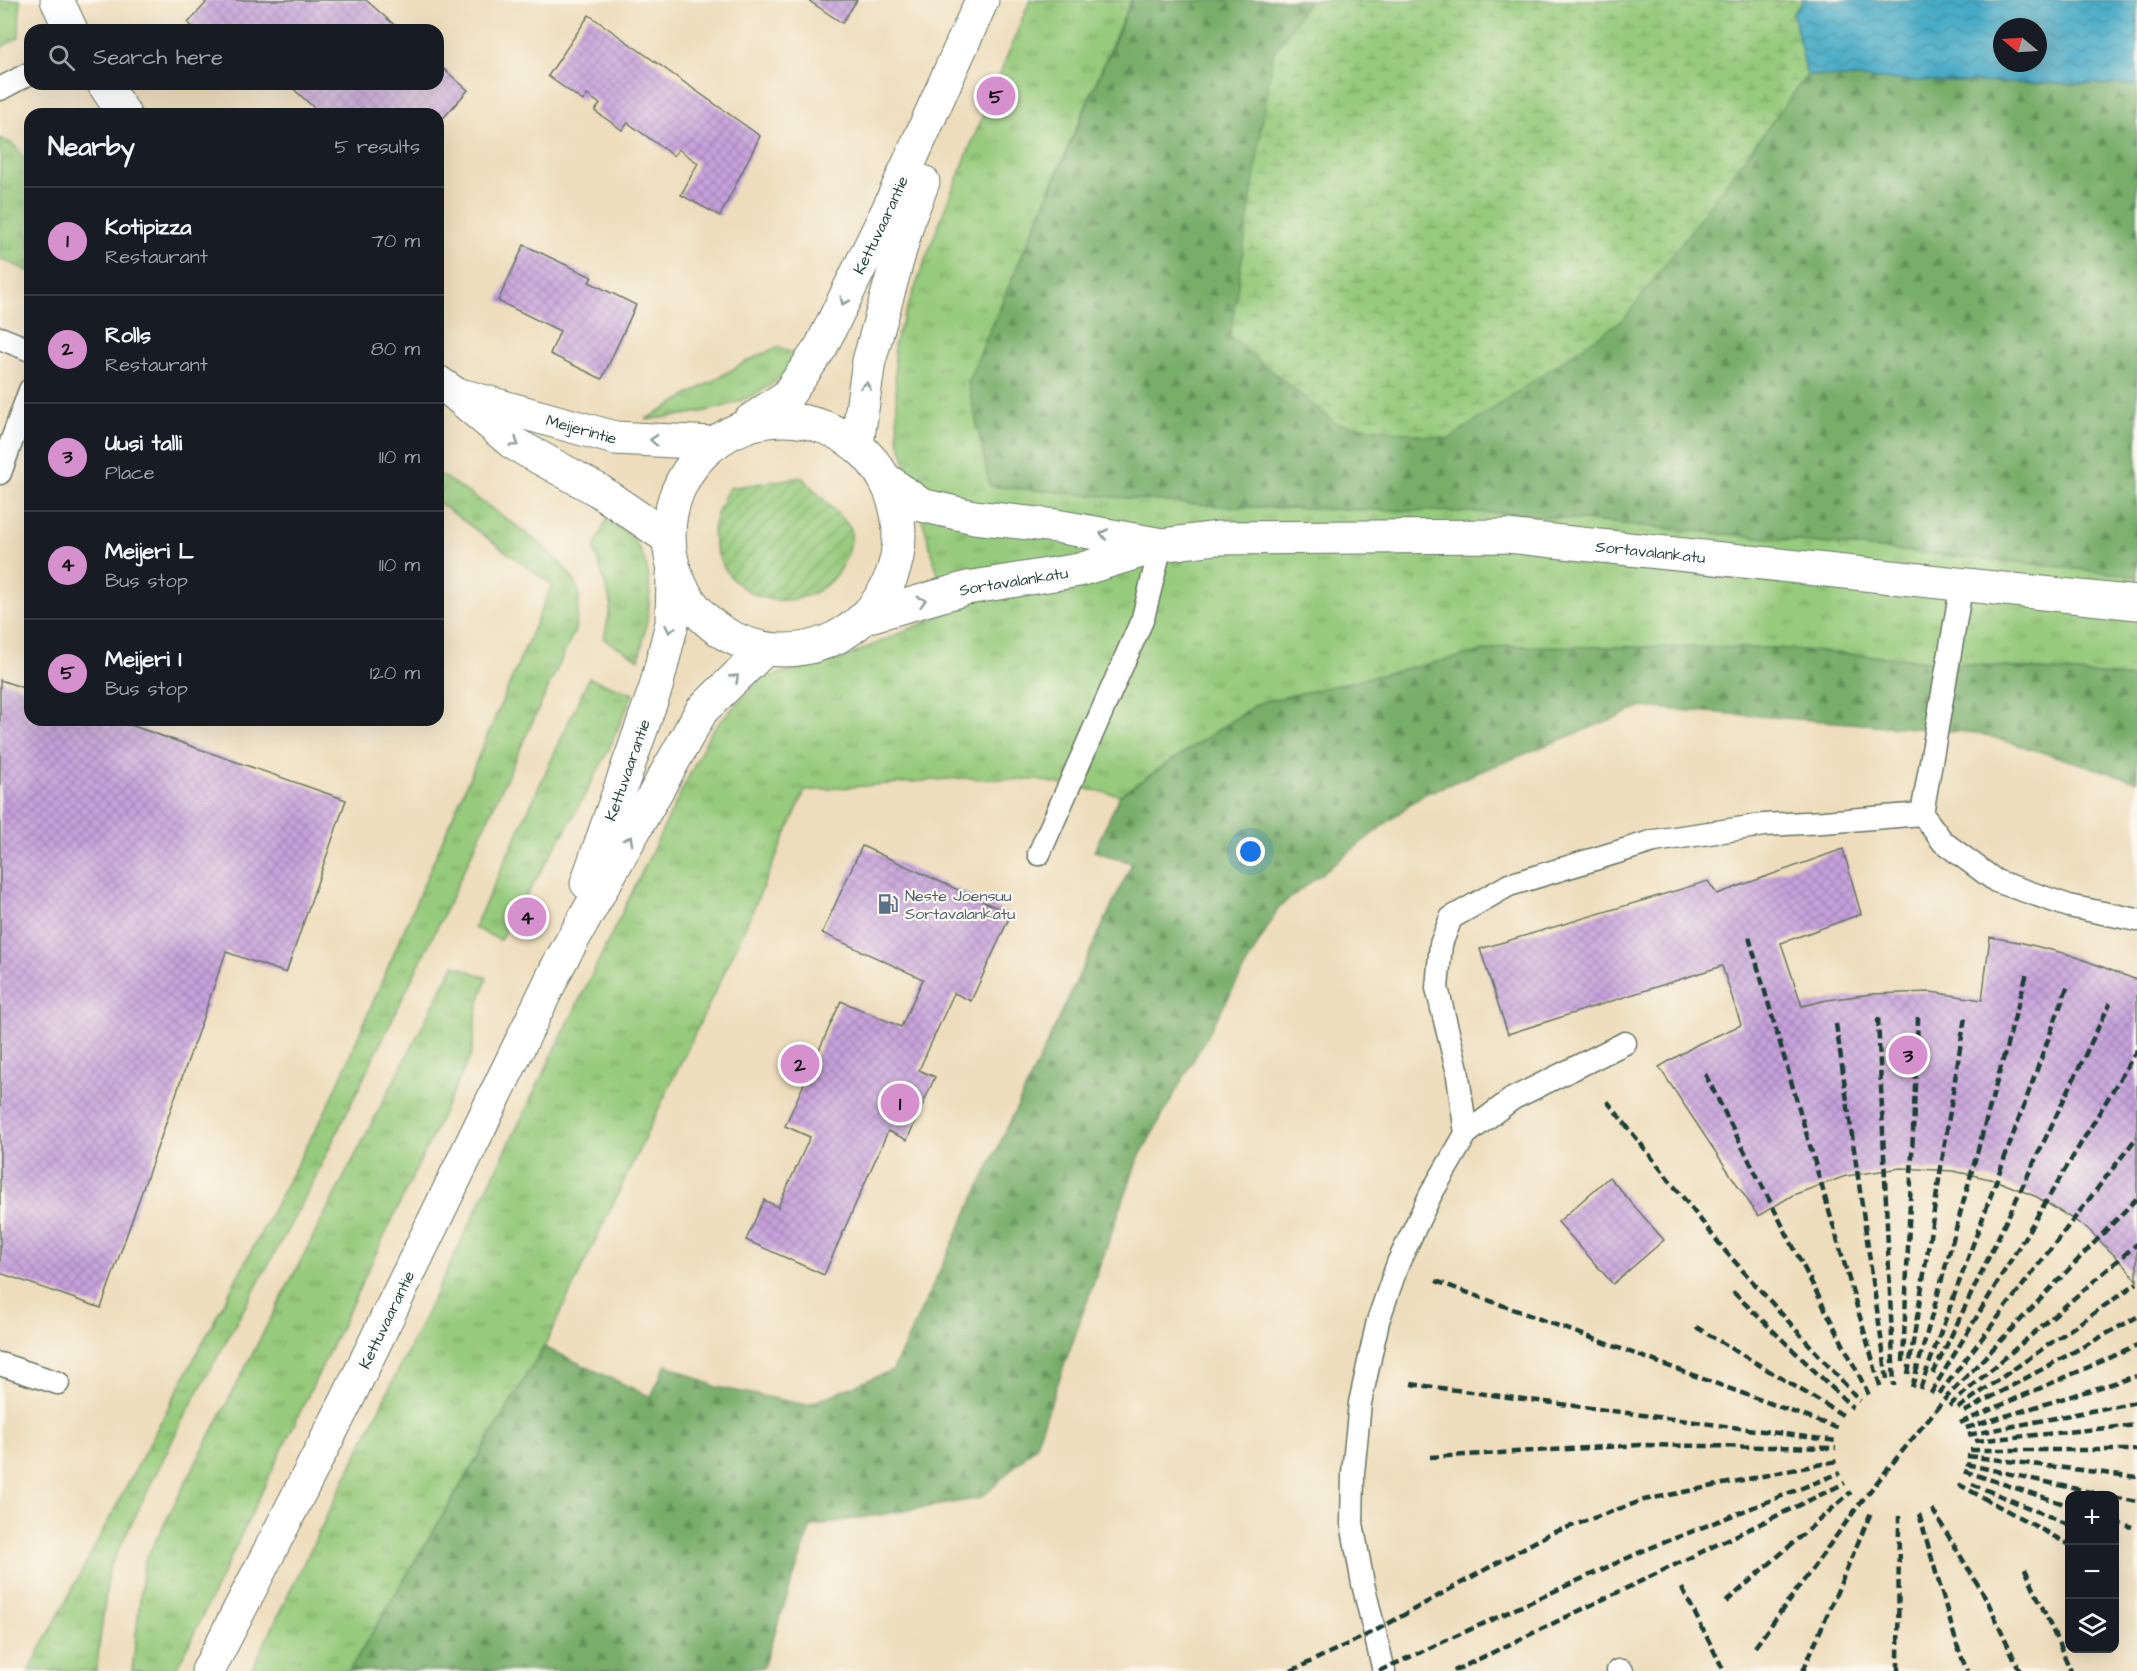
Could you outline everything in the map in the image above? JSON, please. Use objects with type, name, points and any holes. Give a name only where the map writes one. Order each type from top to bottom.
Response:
[{"type":"main road","points":[[57,0],[68,24]]},
{"type":"main road","name":"Kettuvaarantie","points":[[744,426],[787,396],[821,347],[888,210],[982,0]]},
{"type":"main road","name":"Kettuvaarantie","points":[[857,444],[869,361],[909,218],[993,0]]},
{"type":"main road","points":[[108,90],[120,108]]},
{"type":"main road","name":"Meijerintie","points":[[446,388],[615,438],[713,443]]},
{"type":"main road","name":"Meijerintie","points":[[446,388],[513,443],[598,490],[668,538]]},
{"type":"main road","points":[[787,418],[830,428],[857,444],[884,478],[898,513],[899,548],[888,586],[866,617],[832,640],[798,650],[765,649],[722,633],[689,602],[673,571],[668,538],[673,503],[687,472],[713,443],[744,426],[787,418]]},
{"type":"main road","name":"Sortavalankatu","points":[[884,478],[921,505],[974,517],[1056,526],[1161,545]]},
{"type":"main road","name":"Sortavalankatu","points":[[866,617],[967,588],[1079,570],[1161,545],[1217,538],[1507,536],[2137,603]]},
{"type":"main road","name":"Kettuvaarantie","points":[[559,964],[656,687],[672,622],[673,571]]},
{"type":"main road","name":"Kettuvaarantie","points":[[208,1671],[346,1402],[559,964],[702,711],[765,649]]},
{"type":"lane","points":[[0,89],[24,76]]},
{"type":"lane","points":[[0,338],[24,348]]},
{"type":"lane","points":[[0,473],[24,407]]},
{"type":"lane","points":[[1039,854],[1143,618],[1161,545]]},
{"type":"lane","points":[[1962,583],[1922,814],[1943,842],[1996,881],[2069,906],[2137,920]]},
{"type":"lane","points":[[1466,1134],[1457,1069],[1437,988],[1441,944],[1452,918],[1509,885],[1654,841],[1764,825],[1922,814]]},
{"type":"lane","points":[[1384,1671],[1363,1584],[1352,1523],[1353,1473],[1360,1404],[1378,1321],[1398,1263],[1431,1194],[1466,1134],[1512,1099],[1625,1043]]},
{"type":"lane","points":[[0,1364],[58,1383]]},
{"type":"green space","points":[[0,0],[20,0],[19,37],[0,48]]},
{"type":"green space","points":[[1030,0],[1131,0],[968,382],[1216,506],[1509,513],[2008,561],[2137,576],[2137,678],[1775,648],[1259,703],[1120,795],[1037,780],[959,778],[805,791],[735,950],[544,1347],[349,1671],[251,1671],[710,733],[759,679],[841,659],[949,612],[898,437],[894,344],[941,218]]},
{"type":"green space","points":[[1132,0],[1309,0],[1273,54],[1737,169],[1807,75],[1915,81],[2137,85],[2137,576],[2008,561],[1509,513],[1216,506],[990,486],[968,382]]},
{"type":"green space","points":[[1309,0],[1804,0],[1793,13],[1807,75],[1625,318],[1449,439],[1336,423],[1230,337],[1273,54]]},
{"type":"green space","points":[[0,138],[14,145],[24,158],[24,269],[0,258]]},
{"type":"green space","points":[[778,347],[797,355],[780,378],[762,390],[747,398],[714,409],[645,420],[747,361]]},
{"type":"green space","points":[[444,477],[519,528],[559,562],[573,579],[579,594],[575,630],[447,907],[304,1200],[183,1419],[109,1569],[96,1671],[29,1671],[331,1100],[552,585],[444,506]]},
{"type":"green space","points":[[802,477],[851,528],[846,558],[829,582],[815,592],[799,598],[782,600],[764,598],[734,581],[723,566],[714,540],[715,519],[729,488]]},
{"type":"green space","points":[[607,519],[633,539],[647,567],[650,597],[639,659],[604,639],[611,604],[594,548]]},
{"type":"green space","points":[[1506,646],[1775,648],[2137,678],[2137,781],[1979,733],[1642,707],[1422,795],[1279,907],[1138,1159],[1035,1447],[981,1498],[811,1526],[763,1667],[739,1671],[349,1671],[544,1347],[651,1397],[666,1364],[716,1387],[807,1405],[893,1370],[1132,863],[1094,851],[1120,795],[1259,703]]},
{"type":"green space","points":[[589,678],[633,694],[608,751],[573,817],[500,940],[474,928]]},
{"type":"green space","points":[[454,965],[487,978],[478,1005],[471,1055],[176,1671],[132,1671],[144,1563]]},
{"type":"water","points":[[1804,0],[2137,0],[2137,85],[1915,81],[1807,75],[1793,13]]},
{"type":"building","points":[[203,0],[366,0],[393,24],[189,24],[206,3]]},
{"type":"building","points":[[808,0],[857,0],[842,23]]},
{"type":"building","points":[[589,15],[760,136],[720,216],[681,195],[698,163],[678,149],[674,156],[628,123],[622,130],[595,111],[600,104],[587,95],[583,101],[548,76]]},
{"type":"building","points":[[444,69],[468,90],[444,117],[444,108],[314,108],[295,90],[444,90]]},
{"type":"building","points":[[524,245],[592,277],[589,282],[636,305],[602,379],[550,354],[560,331],[498,301]]},
{"type":"building","points":[[0,680],[24,688],[24,726],[133,726],[346,800],[286,973],[226,952],[101,1308],[0,1273]]},
{"type":"building","points":[[862,846],[1011,914],[971,1001],[954,993],[919,1070],[935,1077],[907,1140],[888,1131],[824,1275],[746,1240],[764,1200],[778,1207],[810,1137],[785,1126],[841,1001],[901,1027],[923,979],[822,933]]},
{"type":"building","points":[[1843,849],[1861,914],[1781,943],[1802,1006],[1872,994],[1931,992],[1982,1000],[1990,937],[2071,955],[2137,980],[2137,1281],[2087,1228],[2037,1197],[1995,1180],[1953,1171],[1901,1168],[1846,1176],[1793,1195],[1758,1216],[1659,1067],[1698,1044],[1741,1025],[1722,966],[1508,1034],[1480,949],[1708,881],[1717,894]]},
{"type":"building","points":[[1609,1177],[1664,1240],[1613,1284],[1558,1222]]},
{"type":"railway","points":[[1749,937],[1881,1389]]},
{"type":"railway","points":[[1912,1387],[2027,973]]},
{"type":"railway","points":[[1920,1389],[2068,985]]},
{"type":"railway","points":[[1933,1374],[2110,1003]]},
{"type":"railway","points":[[1903,1362],[1918,1017]]},
{"type":"railway","points":[[1908,1374],[1965,1017]]},
{"type":"railway","points":[[1878,1018],[1894,1386]]},
{"type":"railway","points":[[1836,1024],[1887,1379]]},
{"type":"railway","points":[[1931,1393],[2137,1050]]},
{"type":"railway","points":[[1705,1074],[1869,1395]]},
{"type":"railway","points":[[1607,1101],[1726,1252],[1860,1401]]},
{"type":"railway","points":[[1939,1394],[2137,1137]]},
{"type":"railway","points":[[1755,1647],[1861,1502],[1943,1401],[2137,1198]]},
{"type":"railway","points":[[1949,1406],[2137,1244]]},
{"type":"railway","points":[[1436,1281],[1840,1429]]},
{"type":"railway","points":[[1958,1408],[2137,1283]]},
{"type":"railway","points":[[1733,1292],[1853,1408]]},
{"type":"railway","points":[[1964,1412],[2137,1317]]},
{"type":"railway","points":[[1696,1327],[1846,1417]]},
{"type":"railway","points":[[1960,1423],[2137,1346]]},
{"type":"railway","points":[[1966,1428],[2137,1376]]},
{"type":"railway","points":[[1411,1384],[1837,1441]]},
{"type":"railway","points":[[1968,1435],[2137,1402]]},
{"type":"railway","points":[[1975,1441],[2137,1425]]},
{"type":"railway","points":[[1430,1457],[1639,1445],[1836,1448]]},
{"type":"railway","points":[[1970,1450],[2137,1450]]},
{"type":"railway","points":[[1967,1456],[2137,1477]]},
{"type":"railway","points":[[1291,1671],[1375,1631],[1549,1534],[1644,1500],[1837,1461]]},
{"type":"railway","points":[[1966,1464],[2086,1491]]},
{"type":"railway","points":[[1964,1471],[2065,1504]]},
{"type":"railway","points":[[1379,1671],[1645,1550],[1840,1473]]},
{"type":"railway","points":[[1454,1671],[1845,1483]]},
{"type":"railway","points":[[1958,1484],[2065,1542]]},
{"type":"railway","points":[[1972,1484],[2065,1523]]},
{"type":"railway","points":[[1726,1602],[1851,1492]]},
{"type":"railway","points":[[2119,1498],[2137,1502]]},
{"type":"railway","points":[[1932,1509],[1986,1598],[2020,1671]]},
{"type":"railway","points":[[1803,1671],[1872,1510]]},
{"type":"railway","points":[[1919,1514],[1957,1645],[1967,1671]]},
{"type":"railway","points":[[1898,1671],[1899,1516]]},
{"type":"railway","points":[[2119,1523],[2132,1527]]},
{"type":"railway","points":[[2025,1569],[2071,1671]]},
{"type":"railway","points":[[1682,1588],[1724,1671]]},
{"type":"place","name":"Meijeri I","points":[[996,96]]},
{"type":"place","name":"Neste Joensuu Sortavalankatu","points":[[888,904]]},
{"type":"place","name":"Meijeri L","points":[[527,917]]},
{"type":"place","name":"Uusi talli","points":[[1908,1055]]},
{"type":"place","name":"Rolls","points":[[800,1064]]},
{"type":"place","name":"Kotipizza","points":[[900,1103]]}]
